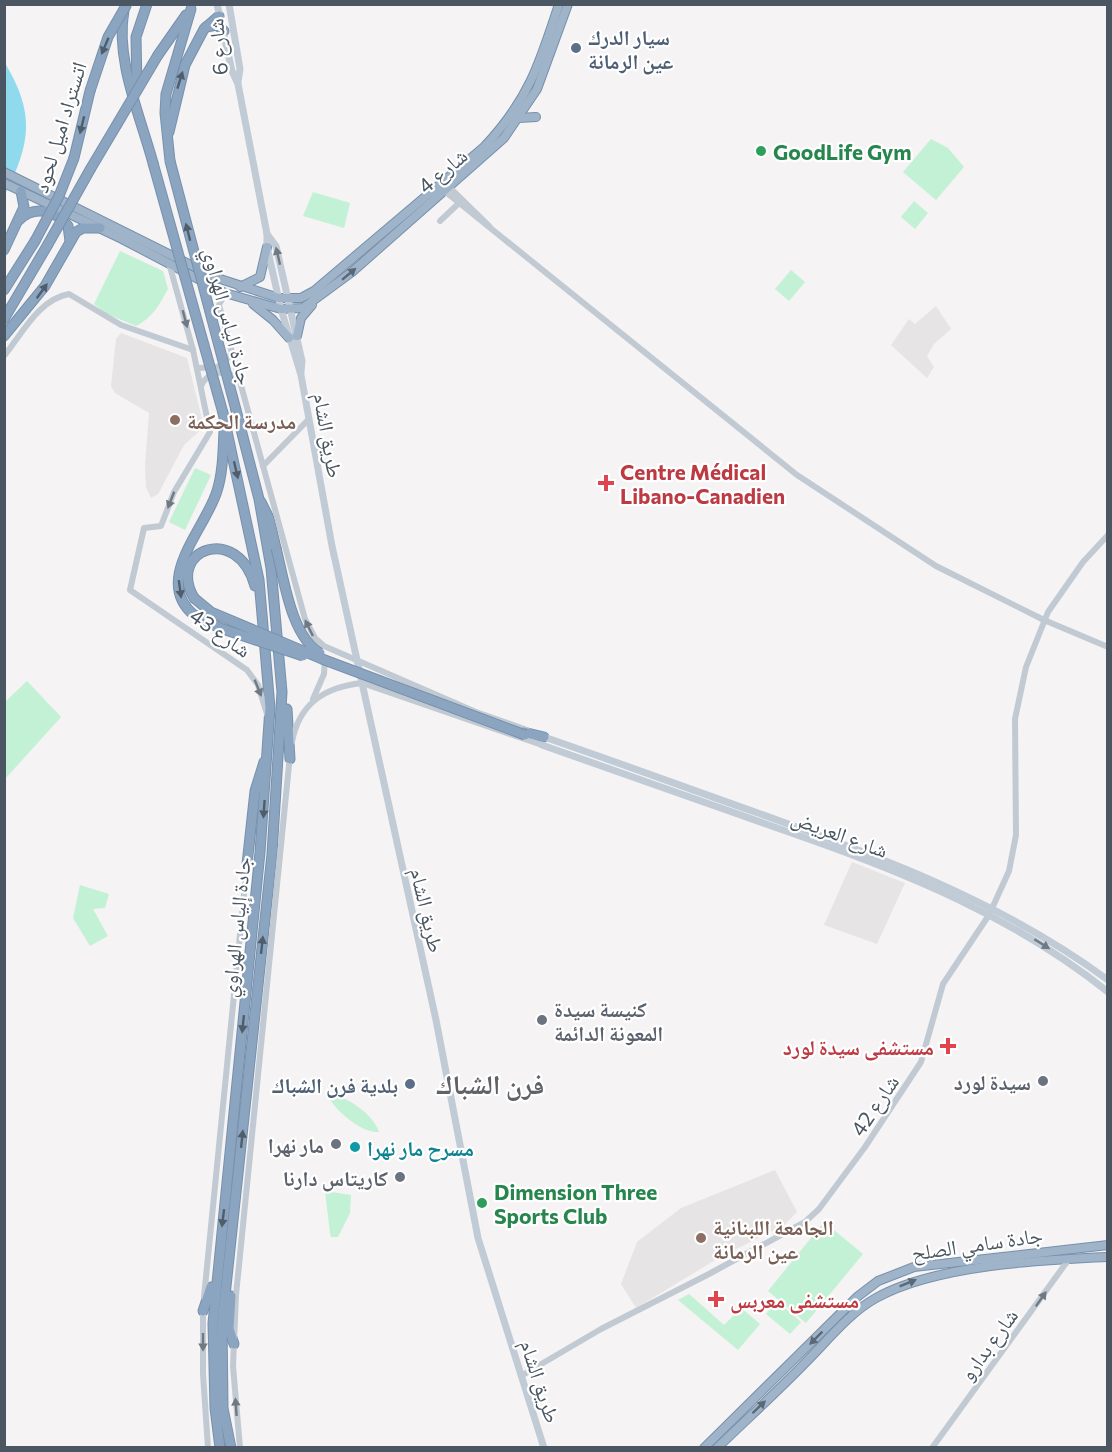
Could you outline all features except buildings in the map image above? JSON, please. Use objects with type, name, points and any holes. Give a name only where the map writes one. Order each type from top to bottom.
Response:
[{"type":"highway","points":[[126,4],[122,41],[139,111]]},
{"type":"highway","name":"اتستراد اميل لحود","points":[[4,290],[35,241],[68,174],[97,65],[108,37],[126,4]]},
{"type":"highway","points":[[139,111],[136,37],[147,4]]},
{"type":"highway","name":"شارع 4","points":[[285,310],[315,301],[444,186],[484,147],[519,105],[537,69],[559,4]]},
{"type":"highway","name":"شارع 4","points":[[283,299],[301,298],[314,291],[497,146],[519,118],[537,89],[568,4]]},
{"type":"highway","name":"اتستراد اميل لحود","points":[[4,319],[158,55],[192,7]]},
{"type":"highway","name":"جادة الياس الهراوي","points":[[192,7],[173,63],[165,102],[170,160],[211,324],[259,499],[275,599],[281,663],[282,718]]},
{"type":"highway","points":[[168,137],[182,75],[204,29],[219,16]]},
{"type":"highway","points":[[204,29],[214,24],[224,31]]},
{"type":"highway","name":"جادة الياس الهراوي","points":[[139,111],[224,417]]},
{"type":"highway","points":[[519,118],[536,117]]},
{"type":"highway","points":[[4,172],[18,186],[169,262],[225,293],[250,302],[285,310]]},
{"type":"highway","points":[[4,183],[18,186],[217,278],[283,299]]},
{"type":"highway","points":[[4,250],[25,205],[18,186]]},
{"type":"highway","points":[[19,220],[32,211],[44,211],[56,216],[69,228],[69,244]]},
{"type":"highway","points":[[4,336],[45,286],[79,230],[100,228]]},
{"type":"highway","points":[[240,287],[260,278],[267,247]]},
{"type":"highway","points":[[250,302],[293,337],[301,318],[315,301]]},
{"type":"highway","points":[[224,417],[220,482],[213,503],[181,564],[178,584],[184,605],[194,615],[220,628],[338,665]]},
{"type":"highway","name":"جادة إلياس الهراوي","points":[[220,1448],[215,1408],[213,1323],[259,864],[270,721],[264,627],[254,551],[224,417]]},
{"type":"highway","points":[[259,499],[267,512],[299,630],[312,648],[524,734]]},
{"type":"highway","points":[[264,627],[248,567],[227,549],[203,551],[188,569],[191,592],[198,603],[211,612],[338,665],[543,741]]},
{"type":"highway","points":[[281,663],[287,700],[290,759]]},
{"type":"highway","name":"جادة إلياس الهراوي","points":[[231,1448],[221,1376],[222,1324],[272,854],[282,718]]},
{"type":"highway","points":[[247,864],[255,790],[267,754]]},
{"type":"highway","points":[[203,1311],[209,1298],[214,1262],[220,1244]]},
{"type":"highway","name":"جادة سامي الصلح","points":[[704,1448],[844,1310],[878,1281],[914,1267],[1107,1245]]},
{"type":"highway","name":"جادة سامي الصلح","points":[[717,1448],[835,1332],[876,1298],[904,1284],[935,1275],[1069,1259],[1107,1257]]},
{"type":"highway","points":[[229,1260],[232,1275],[229,1329],[234,1344]]},
{"type":"main road","name":"شارع 6","points":[[217,4],[232,70],[238,84]]},
{"type":"main road","name":"شارع 6","points":[[229,4],[240,69],[238,84]]},
{"type":"main road","name":"طريق الشام","points":[[238,84],[267,234],[267,247],[283,299]]},
{"type":"main road","name":"طريق الشام","points":[[267,234],[276,246],[285,310],[301,375],[356,659],[436,1020],[478,1238],[544,1448]]},
{"type":"main road","name":"شارع العريض","points":[[543,741],[839,842],[1044,936],[1107,980]]},
{"type":"main road","name":"شارع العريض","points":[[991,912],[1050,949],[1107,992]]},
{"type":"street","points":[[444,186],[458,204],[797,475],[936,566],[1044,620],[1107,647]]},
{"type":"street","points":[[444,186],[491,229]]},
{"type":"street","points":[[440,221],[458,204]]},
{"type":"street","points":[[169,262],[201,386]]},
{"type":"street","points":[[225,293],[219,305],[305,620],[311,634],[324,646],[543,741]]},
{"type":"street","points":[[4,357],[40,311],[56,297],[74,296],[112,320],[193,351]]},
{"type":"street","points":[[198,368],[218,367],[233,353]]},
{"type":"street","points":[[201,386],[206,378],[217,372],[230,374],[241,381]]},
{"type":"street","name":"شارع 43","points":[[201,386],[210,427],[208,438],[183,474],[161,526],[144,528],[130,590],[247,670],[258,686],[270,721]]},
{"type":"street","points":[[263,466],[309,419]]},
{"type":"street","name":"شارع 42","points":[[521,1376],[601,1329],[709,1274],[813,1216],[865,1147],[914,1075],[926,1050],[943,984],[991,912],[1009,871],[1016,841],[1016,707],[1026,667],[1044,620],[1083,562],[1107,535]]},
{"type":"street","name":"جادة إلياس الهراوي","points":[[240,1448],[233,1366],[236,1295],[290,759],[297,722],[304,708],[313,700],[324,674],[324,646]]},
{"type":"street","points":[[313,700],[336,688],[362,683],[543,741]]},
{"type":"street","name":"جادة إلياس الهراوي","points":[[208,1448],[202,1374],[203,1311],[247,864]]},
{"type":"street","name":"شارع بدارو","points":[[932,1448],[1069,1259]]},
{"type":"shaded area","points":[[936,306],[951,329],[934,344],[927,356],[934,367],[927,378],[891,345],[909,319],[915,324]]},
{"type":"shaded area","name":"مدرسة الحكمة","points":[[121,333],[187,358],[204,427],[184,445],[158,494],[151,498],[146,487],[145,465],[149,413],[115,393],[111,386],[116,339]]},
{"type":"shaded area","points":[[852,862],[905,883],[877,944],[824,925]]},
{"type":"shaded area","name":"الجامعة اللبنانية عين الرمانة","points":[[775,1170],[797,1212],[783,1226],[722,1256],[636,1308],[621,1284],[637,1242],[681,1208]]},
{"type":"green space","points":[[931,139],[948,148],[964,167],[936,200],[903,172]]},
{"type":"green space","points":[[313,192],[350,203],[344,228],[303,216]]},
{"type":"green space","points":[[914,201],[928,213],[915,229],[901,217]]},
{"type":"green space","points":[[120,251],[163,271],[168,289],[151,315],[136,326],[107,314],[94,304]]},
{"type":"green space","points":[[791,270],[805,282],[789,301],[775,289]]},
{"type":"green space","points":[[195,468],[211,475],[185,530],[169,522]]},
{"type":"green space","points":[[27,681],[61,717],[5,779],[5,702]]},
{"type":"green space","points":[[80,885],[109,894],[105,908],[93,909],[108,936],[90,946],[73,918]]},
{"type":"green space","points":[[327,1094],[342,1098],[365,1112],[379,1132],[372,1132],[357,1125],[335,1107]]},
{"type":"green space","points":[[325,1191],[351,1195],[350,1213],[338,1237],[331,1237]]},
{"type":"green space","points":[[824,1222],[863,1254],[806,1323],[768,1291]]},
{"type":"green space","points":[[689,1294],[724,1325],[741,1308],[760,1324],[738,1350],[678,1300]]},
{"type":"green space","points":[[777,1301],[801,1322],[790,1334],[766,1314]]},
{"type":"water","points":[[5,63],[21,97],[26,128],[20,159],[5,194]]},
{"type":"place","name":"سيار الدرك عين الرمانة","points":[[576,48]]},
{"type":"place","name":"GoodLife Gym","points":[[761,151]]},
{"type":"place","name":"مدرسة الحكمة","points":[[175,420]]},
{"type":"place","name":"Centre Médical Libano-Canadien","points":[[606,483]]},
{"type":"place","name":"كنيسة سيدة المعونة الدائمة","points":[[542,1020]]},
{"type":"place","name":"مستشفى سيدة لورد","points":[[948,1046]]},
{"type":"place","name":"سيدة لورد","points":[[1043,1081]]},
{"type":"place","name":"بلدية فرن الشباك","points":[[410,1084]]},
{"type":"place","name":"مار نهرا","points":[[336,1144]]},
{"type":"place","name":"مسرح مار نهرا","points":[[355,1147]]},
{"type":"place","name":"كاريتاس دارنا","points":[[400,1177]]},
{"type":"place","name":"Dimension Three Sports Club","points":[[482,1203]]},
{"type":"place","name":"الجامعة اللبنانية عين الرمانة","points":[[701,1238]]},
{"type":"place","name":"مستشفى معربس","points":[[716,1299]]},
{"type":"district","name":"فرن الشباك","points":[[490,1083]]}]
